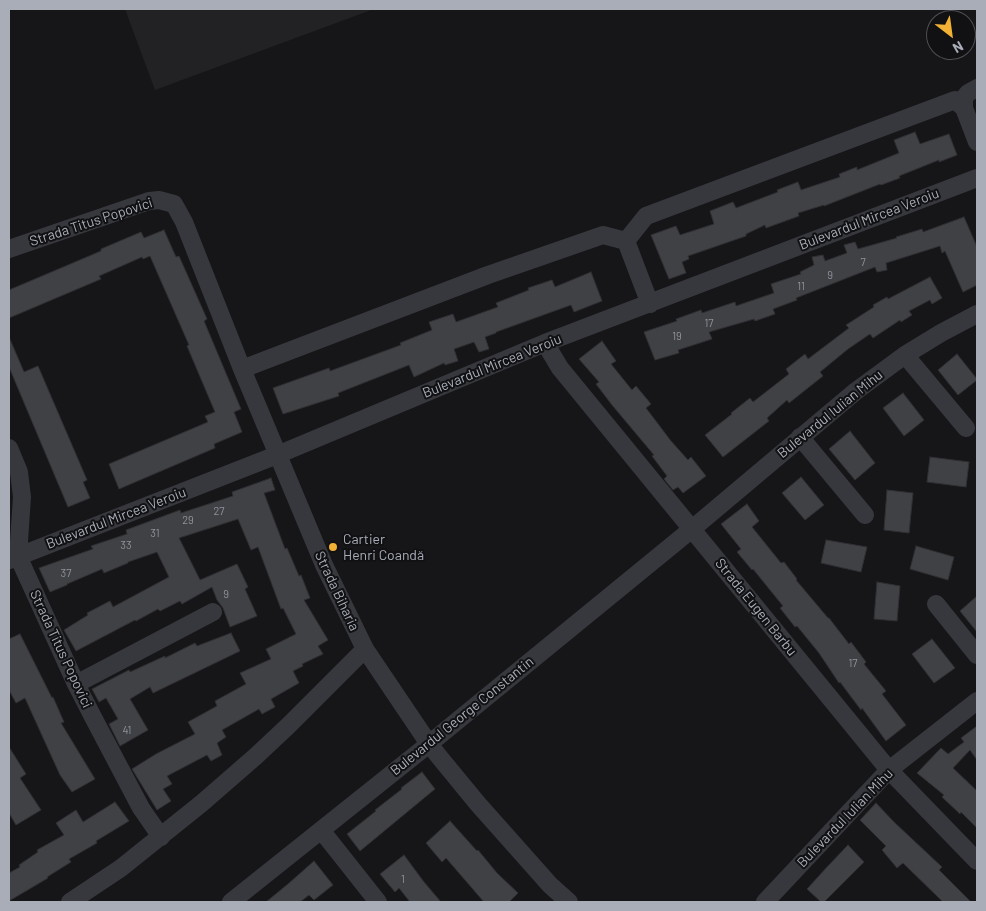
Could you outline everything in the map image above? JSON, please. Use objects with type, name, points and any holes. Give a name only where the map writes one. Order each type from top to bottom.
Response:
[{"type":"street","points":[[977,88],[968,93],[964,98],[964,108],[977,142]]},
{"type":"street","points":[[626,241],[646,216],[955,100],[964,108]]},
{"type":"street","name":"Bulevardul Mircea Veroiu","points":[[13,558],[277,455],[545,343],[977,178]]},
{"type":"street","name":"Strada Titus Popovici","points":[[9,249],[149,201],[159,200],[174,204]]},
{"type":"street","name":"Strada Biharia","points":[[174,204],[184,222],[242,370],[324,565],[365,649],[429,744],[478,804],[550,885],[568,902]]},
{"type":"street","points":[[242,370],[479,279],[603,235],[626,241]]},
{"type":"street","points":[[626,241],[650,304]]},
{"type":"street","name":"Bulevardul Iulian Mihu","points":[[692,529],[856,391],[905,355],[977,314]]},
{"type":"street","name":"Strada Eugen Barbu","points":[[545,343],[560,368],[889,770],[977,861]]},
{"type":"street","points":[[905,355],[966,428]]},
{"type":"street","points":[[800,437],[865,515]]},
{"type":"street","name":"Strada Titus Popovici","points":[[9,448],[19,472],[22,497],[13,558],[141,808],[161,837]]},
{"type":"street","name":"Bulevardul George Constantin","points":[[231,902],[429,744],[692,529]]},
{"type":"street","points":[[936,604],[977,655]]},
{"type":"street","points":[[76,684],[213,612]]},
{"type":"street","points":[[70,902],[121,868],[202,803],[290,725],[365,649]]},
{"type":"street","name":"Bulevardul Iulian Mihu","points":[[765,902],[889,770],[977,701]]},
{"type":"street","points":[[321,830],[378,902]]},
{"type":"shaded area","points":[[125,9],[374,9],[155,90]]},
{"type":"building","points":[[915,132],[920,144],[949,134],[957,155],[939,162],[939,160],[899,176],[900,178],[824,206],[798,213],[799,216],[766,228],[765,225],[746,234],[746,236],[688,256],[689,259],[682,262],[686,273],[669,279],[651,235],[676,226],[680,235],[714,224],[710,211],[733,202],[736,208],[798,182],[801,190],[840,177],[839,174],[857,167],[857,170],[899,153],[894,140]]},
{"type":"building","points":[[964,217],[977,247],[977,285],[963,292],[945,251],[942,253],[940,246],[886,263],[887,270],[877,272],[875,267],[796,298],[797,300],[773,309],[775,314],[709,332],[712,339],[678,350],[679,353],[655,360],[644,332],[677,321],[676,319],[701,310],[702,313],[735,302],[736,306],[774,293],[771,284],[801,274],[800,272],[814,265],[812,257],[823,255],[825,261],[847,253],[844,245],[855,242],[858,249],[922,229],[923,232]]},
{"type":"building","points":[[164,230],[176,257],[179,256],[207,319],[204,321],[241,409],[234,412],[242,432],[214,444],[215,448],[119,489],[109,464],[208,422],[205,416],[215,412],[187,346],[189,345],[150,256],[143,259],[142,257],[99,276],[101,279],[9,318],[9,290],[141,232],[144,238]]},
{"type":"building","points":[[591,272],[602,301],[574,312],[571,305],[496,332],[485,337],[489,349],[479,352],[474,342],[454,349],[458,361],[445,365],[444,363],[414,377],[409,365],[338,393],[339,396],[283,414],[273,388],[329,368],[330,371],[401,345],[400,343],[432,330],[429,322],[453,314],[456,322],[498,307],[496,303],[529,290],[528,288],[552,280],[555,287]]},
{"type":"building","points":[[930,277],[942,298],[932,304],[930,300],[909,311],[912,315],[901,322],[900,320],[873,338],[870,334],[848,349],[820,372],[823,376],[789,403],[787,400],[767,418],[769,421],[723,457],[705,435],[750,398],[753,402],[789,374],[786,369],[805,354],[808,359],[849,328],[846,325],[874,307],[873,305]]},
{"type":"building","points":[[9,337],[24,372],[38,366],[87,480],[83,482],[90,498],[68,507],[9,367]]},
{"type":"building","points":[[602,341],[616,361],[611,364],[632,390],[636,386],[651,404],[646,408],[671,441],[688,460],[691,457],[706,476],[683,493],[678,487],[673,490],[664,479],[667,476],[652,456],[654,455],[612,405],[596,384],[599,382],[579,359]]},
{"type":"building","points":[[957,354],[977,379],[958,395],[938,370]]},
{"type":"building","points":[[903,393],[924,420],[904,436],[883,408]]},
{"type":"building","points":[[850,431],[875,463],[855,480],[829,449]]},
{"type":"building","points":[[930,457],[969,462],[966,487],[927,482]]},
{"type":"building","points":[[801,477],[824,505],[805,520],[782,493]]},
{"type":"building","points":[[271,478],[275,490],[264,493],[285,549],[287,548],[299,576],[301,575],[310,598],[304,600],[328,640],[318,646],[323,654],[302,664],[303,666],[293,671],[299,683],[271,699],[275,707],[262,714],[259,709],[222,730],[226,737],[217,743],[222,755],[211,761],[207,755],[167,776],[172,784],[163,789],[171,801],[157,810],[132,769],[195,734],[188,722],[217,706],[215,701],[246,684],[240,673],[271,659],[266,649],[296,634],[283,608],[281,609],[258,547],[251,550],[238,519],[179,538],[200,580],[237,564],[248,587],[245,589],[257,616],[230,627],[212,587],[182,604],[180,601],[160,611],[158,609],[76,651],[64,630],[88,615],[87,613],[110,601],[113,607],[169,577],[157,552],[104,573],[102,569],[50,592],[39,568],[93,549],[91,546],[127,534],[126,530],[180,510],[181,513],[233,496],[232,492]]},
{"type":"building","points":[[887,490],[913,493],[909,533],[884,530]]},
{"type":"building","points":[[747,504],[759,521],[752,527],[781,563],[784,562],[796,580],[849,644],[851,642],[866,662],[864,664],[886,691],[882,694],[906,725],[886,741],[862,708],[861,710],[839,683],[819,653],[780,608],[783,606],[737,552],[741,549],[721,524]]},
{"type":"building","points":[[826,540],[867,547],[861,572],[821,563]]},
{"type":"building","points":[[916,546],[954,557],[948,580],[910,569]]},
{"type":"building","points":[[877,582],[900,586],[897,621],[874,619]]},
{"type":"building","points":[[977,596],[977,632],[960,611]]},
{"type":"building","points":[[231,633],[240,651],[153,693],[150,687],[130,699],[148,730],[120,746],[109,724],[118,719],[106,698],[99,702],[92,689],[129,670],[130,672],[165,656],[165,658],[195,643],[197,646]]},
{"type":"building","points":[[20,634],[53,697],[64,722],[61,723],[95,779],[72,792],[60,775],[25,698],[16,703],[9,690],[9,639]]},
{"type":"building","points":[[932,639],[955,668],[934,683],[912,654]]},
{"type":"building","points":[[977,726],[977,760],[970,750],[953,768],[977,791],[977,828],[942,797],[944,795],[917,773],[941,748],[948,754],[964,742],[961,738]]},
{"type":"building","points":[[9,747],[26,774],[20,778],[41,810],[16,825],[9,813]]},
{"type":"building","points":[[422,772],[435,789],[360,851],[347,834]]},
{"type":"building","points":[[115,802],[129,821],[69,859],[71,862],[48,878],[9,901],[9,873],[20,867],[19,865],[38,852],[37,850],[64,835],[56,823],[76,810],[83,822]]},
{"type":"building","points":[[876,803],[942,867],[939,870],[971,902],[943,902],[903,863],[897,868],[882,850],[886,846],[860,820]]},
{"type":"building","points":[[450,821],[497,873],[518,893],[509,902],[484,902],[446,858],[442,862],[426,843]]},
{"type":"building","points":[[848,845],[864,862],[824,902],[821,902],[807,889]]},
{"type":"building","points":[[404,855],[441,902],[410,902],[399,888],[395,892],[380,874]]},
{"type":"building","points":[[314,861],[333,885],[314,900],[309,895],[300,902],[266,902],[288,884]]},
{"type":"place","name":"Cartier Henri Coandă","points":[[333,547]]}]
